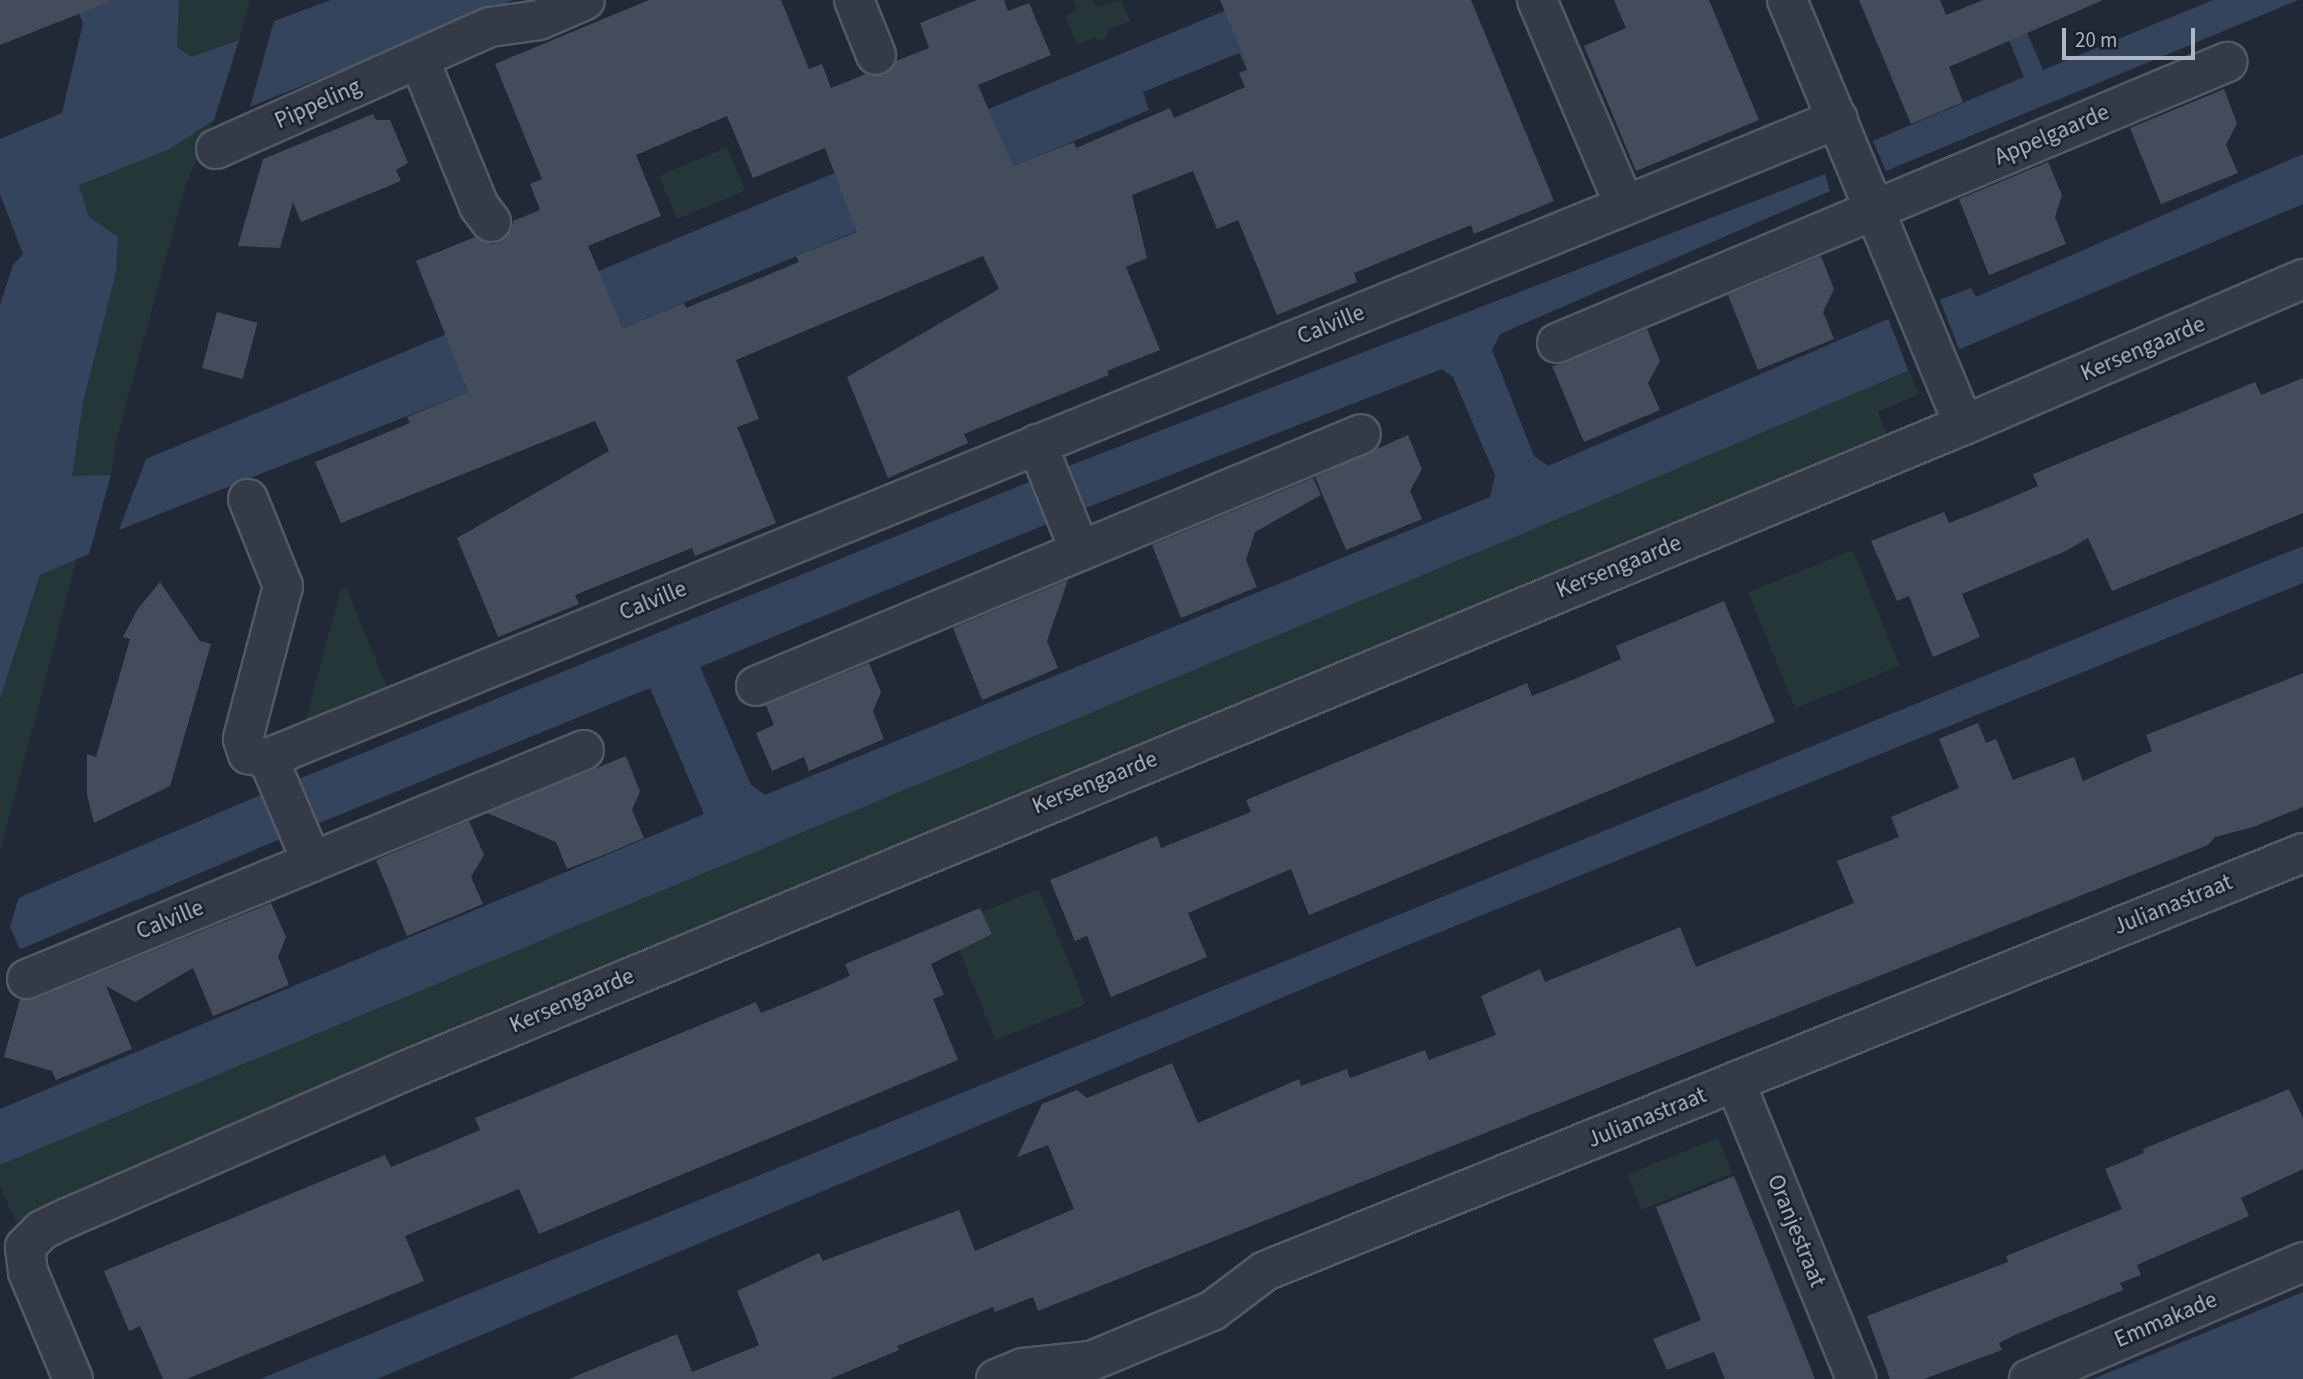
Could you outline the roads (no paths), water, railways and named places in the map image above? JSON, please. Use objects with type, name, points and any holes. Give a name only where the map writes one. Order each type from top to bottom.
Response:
[{"type":"street","name":"Pippeling","points":[[216,149],[490,27],[539,20],[586,0]]},
{"type":"street","points":[[854,0],[876,55]]},
{"type":"street","points":[[1537,0],[1624,204]]},
{"type":"street","points":[[1787,0],[1964,425]]},
{"type":"street","points":[[419,59],[479,206],[491,222]]},
{"type":"street","name":"Appelgaarde","points":[[1557,343],[1871,197],[2227,62]]},
{"type":"street","name":"Calville","points":[[273,770],[1042,457],[1624,204],[1843,130]]},
{"type":"street","name":"Kersengaarde","points":[[73,1379],[28,1272],[25,1247],[42,1230],[400,1073],[1964,425],[2303,279]]},
{"type":"street","points":[[756,686],[1075,539],[1361,434]]},
{"type":"street","points":[[1042,457],[1075,539]]},
{"type":"street","points":[[248,499],[283,586],[243,739],[248,754],[273,770],[307,849]]},
{"type":"street","name":"Calville","points":[[27,979],[307,849],[584,750]]},
{"type":"street","name":"Julianastraat","points":[[996,1379],[1023,1368],[1091,1361],[1212,1311],[1265,1270],[2303,853]]},
{"type":"street","name":"Oranjestraat","points":[[1735,1082],[1856,1379]]},
{"type":"street","name":"Emmakade","points":[[2029,1379],[2303,1262]]},
{"type":"water","points":[[73,0],[179,0],[177,47],[191,57],[239,40],[214,120],[170,149],[79,185],[89,217],[118,237],[116,272],[84,398],[72,476],[111,475],[89,554],[40,575],[0,699],[0,305],[13,265],[23,254],[0,194],[0,139],[62,113],[83,23]]},
{"type":"water","points":[[331,0],[513,0],[250,107],[274,21]]},
{"type":"water","points":[[1251,0],[1349,27],[1247,70],[1239,53],[1143,92],[1149,110],[623,328],[620,320],[601,327],[464,383],[468,392],[119,530],[146,459]]},
{"type":"water","points":[[1993,0],[2013,0],[2043,70],[2213,0],[2298,0],[1886,171],[1873,141],[2024,77]]},
{"type":"water","points":[[2303,154],[2303,204],[1541,526],[0,1165],[0,1109],[704,814],[650,688],[312,826],[294,781],[1066,467],[1825,174],[1830,191],[1500,334],[1492,350],[1534,456],[1548,466],[1888,319],[1971,288],[1976,297]],"holes":[[[1442,369],[1453,377],[1495,475],[1490,497],[765,795],[751,785],[700,667],[1083,509]]]},
{"type":"water","points":[[2303,546],[2303,583],[1386,954],[377,1379],[260,1379]]},
{"type":"water","points":[[268,792],[287,836],[20,949],[1,905]]},
{"type":"water","points":[[2303,1292],[2303,1379],[2093,1379]]}]
